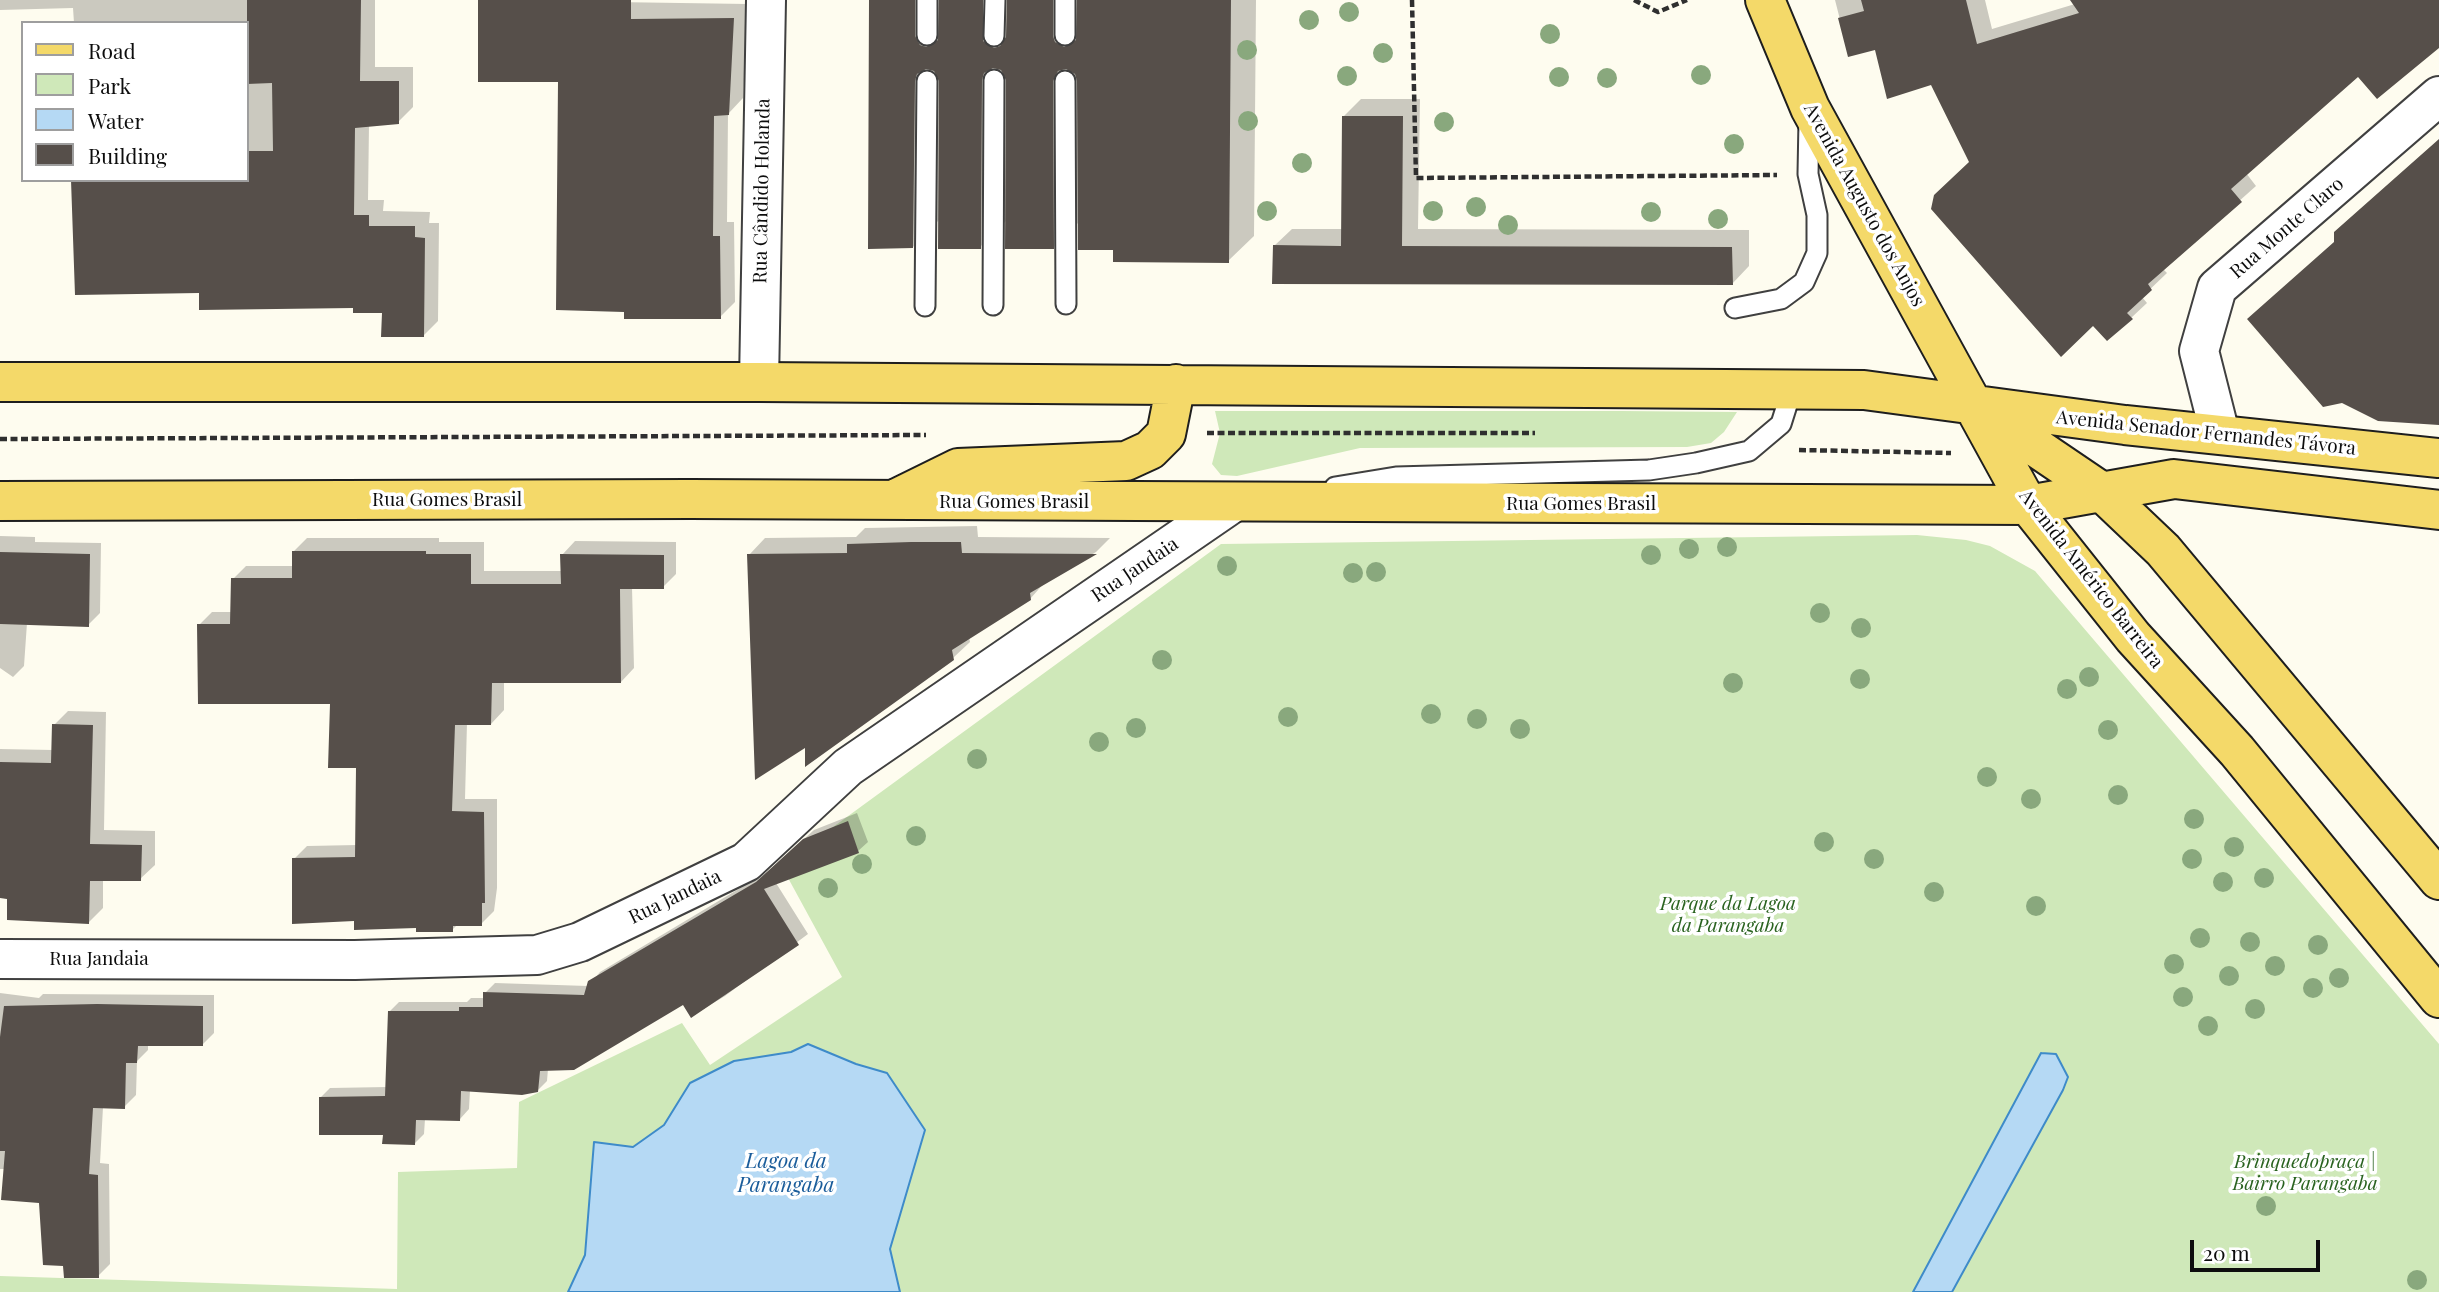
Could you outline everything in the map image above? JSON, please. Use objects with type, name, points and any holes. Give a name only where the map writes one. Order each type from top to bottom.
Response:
[{"type":"main road","name":"Avenida Augusto dos Anjos","points":[[1765,0],[1810,108],[1973,405]]},
{"type":"main road","points":[[0,382],[758,382],[1792,389],[1864,390],[1973,405],[2102,492],[2195,586],[2439,880]]},
{"type":"main road","points":[[889,502],[958,468],[1126,461],[1150,450],[1166,434],[1177,384]]},
{"type":"main road","name":"Avenida Senador Fernandes Távora","points":[[1973,405],[2439,458]]},
{"type":"main road","name":"Avenida Américo Barreira","points":[[1973,405],[2028,505],[2133,637],[2237,751],[2439,998]]},
{"type":"main road","points":[[2028,505],[2174,480],[2439,510]]},
{"type":"main road","name":"Rua Gomes Brasil","points":[[0,501],[2028,505]]},
{"type":"street","name":"Rua Cândido Holanda","points":[[758,382],[766,0]]},
{"type":"street","name":"Rua Monte Claro","points":[[2220,434],[2199,351],[2217,288],[2439,96]]},
{"type":"street","name":"Rua Jandaia","points":[[0,959],[381,960],[537,955],[580,942],[746,863],[848,767],[1234,502]]},
{"type":"lane","points":[[927,0],[927,35]]},
{"type":"lane","points":[[994,36],[995,0]]},
{"type":"lane","points":[[1065,0],[1065,35]]},
{"type":"lane","points":[[993,305],[994,80]]},
{"type":"lane","points":[[925,306],[927,81]]},
{"type":"lane","points":[[1065,81],[1066,304]]},
{"type":"lane","points":[[1735,308],[1781,299],[1804,282],[1817,253],[1817,215],[1808,174],[1810,108]]},
{"type":"lane","points":[[1306,503],[1333,487],[1396,477],[1649,470],[1749,451],[1781,424],[1792,389]]},
{"type":"path","points":[[1412,0],[1416,178],[1808,174]]},
{"type":"path","points":[[1634,0],[1658,12],[1687,0]]},
{"type":"green space","points":[[1215,411],[1737,412],[1724,432],[1711,443],[1687,447],[1360,448],[1237,476],[1221,475],[1212,464],[1220,433]]},
{"type":"green space","name":"Parque da Lagoa da Parangaba","points":[[1917,535],[1966,540],[1990,546],[2035,571],[2439,1044],[2439,1292],[0,1292],[0,1276],[397,1289],[398,1172],[517,1168],[519,1102],[682,1023],[710,1065],[842,977],[781,865],[1221,544]]},
{"type":"water","name":"Lagoa da Parangaba","points":[[808,1044],[856,1064],[887,1073],[925,1130],[890,1249],[900,1292],[568,1292],[585,1255],[594,1142],[633,1147],[664,1125],[690,1083],[734,1061],[791,1052]]},
{"type":"water","points":[[2041,1053],[2056,1054],[2068,1077],[2063,1090],[1952,1292],[1913,1292]]},
{"type":"building","points":[[247,0],[361,0],[360,81],[399,81],[399,124],[355,128],[354,215],[369,215],[369,226],[415,226],[415,237],[425,238],[424,337],[381,337],[382,313],[353,313],[353,308],[199,310],[199,293],[75,295],[71,182],[248,182],[248,151],[273,151],[272,83],[248,84]]},
{"type":"building","points":[[478,0],[631,0],[631,19],[734,18],[729,115],[714,116],[713,236],[720,236],[721,319],[624,319],[624,312],[556,310],[558,82],[478,82]]},
{"type":"building","points":[[869,0],[915,0],[915,36],[920,45],[926,47],[938,40],[939,0],[983,0],[983,41],[994,48],[1000,46],[1006,37],[1007,0],[1053,0],[1053,36],[1055,42],[1064,47],[1076,40],[1077,0],[1231,0],[1229,263],[1113,262],[1113,250],[1078,250],[1077,81],[1075,74],[1066,69],[1058,71],[1053,81],[1054,249],[1005,249],[1006,80],[1001,70],[993,68],[984,73],[982,80],[981,249],[938,249],[939,81],[934,71],[926,69],[917,74],[915,81],[913,248],[868,249]]},
{"type":"building","points":[[1861,0],[1966,0],[1977,44],[2079,13],[2070,0],[2439,0],[2439,48],[2377,99],[2358,77],[2231,189],[2242,202],[2148,284],[2152,290],[2127,313],[2133,319],[2107,341],[2093,326],[2061,357],[1931,209],[1934,195],[1969,162],[1931,85],[1887,99],[1875,50],[1848,57],[1838,18],[1864,11]]},
{"type":"building","points":[[1342,116],[1403,116],[1402,246],[1732,247],[1733,285],[1272,284],[1273,245],[1341,246]]},
{"type":"building","points":[[2439,139],[2439,425],[2378,421],[2342,403],[2323,407],[2247,319],[2334,242],[2334,232]]},
{"type":"building","points":[[961,542],[962,553],[1097,554],[1030,593],[1031,600],[952,650],[954,660],[805,767],[805,748],[755,780],[747,554],[847,553],[847,544]]},
{"type":"building","points":[[292,551],[426,551],[426,554],[471,554],[471,584],[561,584],[560,554],[664,555],[664,589],[620,589],[621,683],[492,683],[491,725],[455,725],[452,811],[484,812],[485,903],[482,903],[482,926],[453,926],[453,932],[416,932],[416,928],[354,930],[354,921],[292,924],[292,858],[355,857],[356,768],[328,768],[330,704],[198,704],[197,624],[230,624],[231,578],[292,578]]},
{"type":"building","points":[[0,552],[90,554],[89,627],[0,624]]},
{"type":"building","points":[[52,724],[93,725],[90,844],[142,845],[141,881],[90,881],[89,924],[7,920],[7,899],[0,898],[0,762],[51,763]]},
{"type":"building","points":[[848,821],[859,853],[764,889],[799,945],[691,1018],[683,1005],[574,1070],[540,1071],[538,1092],[522,1095],[461,1091],[460,1121],[416,1120],[415,1145],[382,1144],[383,1135],[319,1135],[319,1097],[385,1096],[388,1011],[459,1011],[459,1007],[483,1007],[483,992],[584,995],[588,981],[756,882],[803,839]]},
{"type":"building","points":[[4,1006],[203,1006],[203,1046],[138,1046],[137,1063],[126,1063],[125,1109],[93,1108],[89,1174],[98,1175],[99,1278],[64,1278],[63,1266],[43,1265],[39,1203],[1,1200],[5,1151],[0,1151],[0,1037]]},
{"type":"park label","name":"Brinquedopraça | Bairro Parangaba","points":[[2305,1173]]}]
